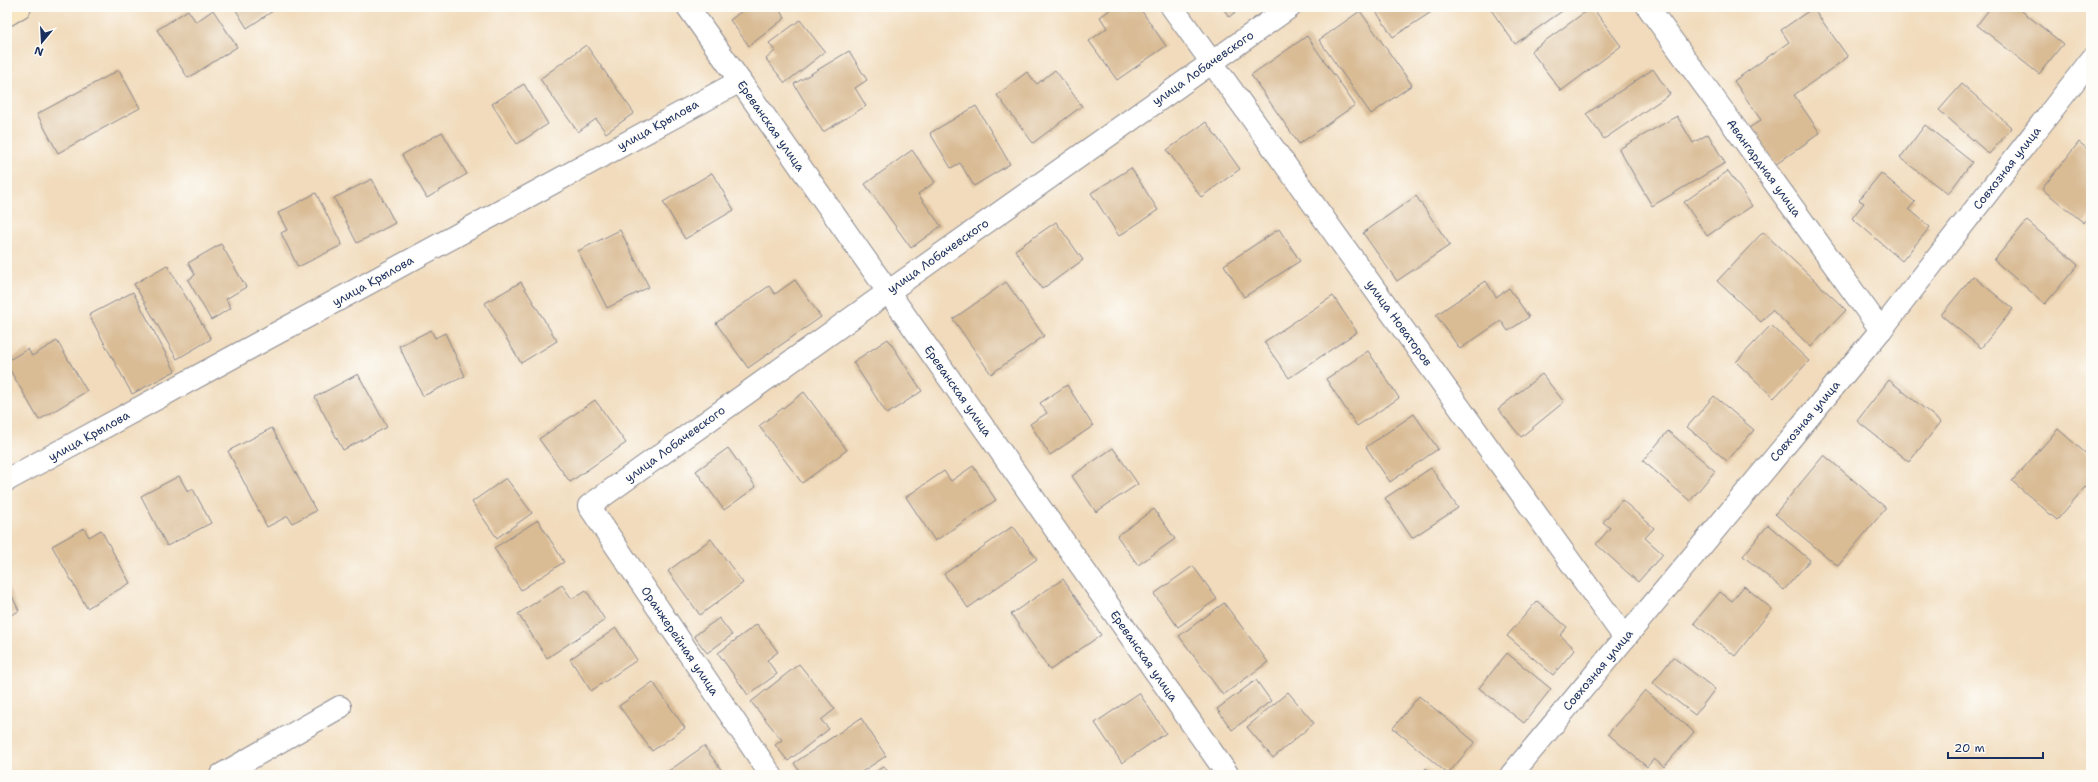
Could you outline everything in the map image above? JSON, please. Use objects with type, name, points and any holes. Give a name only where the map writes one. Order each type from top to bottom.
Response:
[{"type":"street","points":[[7,15],[20,7]]},
{"type":"street","name":"Ереванская улица","points":[[688,7],[1228,775]]},
{"type":"street","name":"улица Новаторов","points":[[1172,7],[1625,638]]},
{"type":"street","name":"улица Лобачевского","points":[[589,506],[1290,7]]},
{"type":"street","name":"Авангардная улица","points":[[1648,7],[1881,330]]},
{"type":"street","name":"Совхозная улица","points":[[1511,775],[1881,330],[2091,60]]},
{"type":"street","name":"улица Крылова","points":[[7,480],[740,81]]},
{"type":"street","name":"Оранжерейная улица","points":[[589,506],[771,775]]},
{"type":"street","points":[[221,775],[340,708]]},
{"type":"building","points":[[234,7],[279,7],[247,28]]},
{"type":"building","points":[[747,7],[777,7],[785,18],[749,46],[730,20]]},
{"type":"building","points":[[1114,7],[1139,7],[1166,46],[1117,80],[1089,41],[1107,28],[1100,17]]},
{"type":"building","points":[[1222,7],[1242,7],[1229,17]]},
{"type":"building","points":[[1373,7],[1439,7],[1393,37]]},
{"type":"building","points":[[1489,7],[1568,7],[1515,44]]},
{"type":"building","points":[[1592,7],[1621,46],[1561,91],[1531,51]]},
{"type":"building","points":[[1991,7],[2017,7],[2063,44],[2039,74],[1977,25]]},
{"type":"building","points":[[1813,8],[1848,57],[1794,95],[1820,133],[1775,165],[1749,128],[1761,120],[1734,81],[1789,42],[1781,30]]},
{"type":"building","points":[[188,10],[196,22],[213,10],[237,47],[188,78],[157,30]]},
{"type":"building","points":[[1360,11],[1412,85],[1371,114],[1319,40]]},
{"type":"building","points":[[800,20],[825,52],[785,83],[766,59],[775,51],[769,43]]},
{"type":"building","points":[[1307,36],[1355,105],[1299,144],[1251,75]]},
{"type":"building","points":[[586,45],[634,113],[606,133],[596,119],[578,132],[540,79]]},
{"type":"building","points":[[849,51],[867,80],[855,88],[866,106],[823,132],[794,84]]},
{"type":"building","points":[[1653,69],[1670,94],[1604,139],[1586,114]]},
{"type":"building","points":[[119,70],[140,108],[58,153],[37,114]]},
{"type":"building","points":[[1055,70],[1082,106],[1033,143],[997,95],[1027,72],[1037,84]]},
{"type":"building","points":[[524,84],[548,124],[517,144],[492,104]]},
{"type":"building","points":[[1962,84],[2012,128],[1989,154],[1939,110]]},
{"type":"building","points":[[976,106],[1010,164],[974,186],[960,163],[951,168],[930,133]]},
{"type":"building","points":[[1677,116],[1693,143],[1708,134],[1725,163],[1652,206],[1619,149]]},
{"type":"building","points":[[1206,122],[1240,169],[1201,197],[1167,150]]},
{"type":"building","points":[[1925,125],[1972,162],[1948,194],[1900,158]]},
{"type":"building","points":[[442,132],[467,174],[427,198],[402,155]]},
{"type":"building","points":[[2079,142],[2091,152],[2091,214],[2084,223],[2042,189]]},
{"type":"building","points":[[912,150],[935,182],[918,194],[941,226],[911,248],[865,184]]},
{"type":"building","points":[[1131,168],[1158,210],[1119,236],[1091,193]]},
{"type":"building","points":[[1728,171],[1752,206],[1707,236],[1684,202]]},
{"type":"building","points":[[712,173],[734,210],[685,239],[663,202]]},
{"type":"building","points":[[1881,173],[1915,202],[1909,209],[1930,227],[1902,261],[1852,218],[1864,203],[1859,200]]},
{"type":"building","points":[[372,179],[395,223],[357,243],[334,198]]},
{"type":"building","points":[[316,193],[342,245],[298,267],[281,233],[287,230],[278,213]]},
{"type":"building","points":[[1416,196],[1450,245],[1397,281],[1363,233]]},
{"type":"building","points":[[2027,221],[2078,265],[2045,304],[1994,260]]},
{"type":"building","points":[[1056,222],[1083,260],[1042,289],[1015,250]]},
{"type":"building","points":[[1279,229],[1300,261],[1244,297],[1224,265]]},
{"type":"building","points":[[620,230],[649,287],[607,308],[578,251]]},
{"type":"building","points":[[1763,232],[1846,310],[1811,347],[1772,310],[1761,322],[1717,281]]},
{"type":"building","points":[[221,244],[246,287],[226,299],[231,308],[211,320],[188,280],[195,275],[188,263]]},
{"type":"building","points":[[167,265],[211,339],[177,359],[134,284]]},
{"type":"building","points":[[1973,276],[2013,309],[1981,348],[1941,315]]},
{"type":"building","points":[[795,280],[821,317],[748,368],[716,323],[769,286],[775,294]]},
{"type":"building","points":[[1486,281],[1496,297],[1509,288],[1529,317],[1508,331],[1501,321],[1460,349],[1436,315]]},
{"type":"building","points":[[521,282],[557,341],[521,363],[485,303]]},
{"type":"building","points":[[1006,282],[1044,336],[991,374],[953,319]]},
{"type":"building","points":[[133,292],[175,371],[132,394],[89,315]]},
{"type":"building","points":[[1333,296],[1357,332],[1289,378],[1264,342]]},
{"type":"building","points":[[1771,325],[1809,361],[1774,398],[1736,362]]},
{"type":"building","points":[[431,330],[435,338],[445,333],[465,376],[423,396],[399,346]]},
{"type":"building","points":[[888,339],[922,391],[887,414],[853,362]]},
{"type":"building","points":[[57,341],[87,391],[39,420],[7,365],[7,361],[28,349],[32,356]]},
{"type":"building","points":[[1368,351],[1399,398],[1357,426],[1326,379]]},
{"type":"building","points":[[358,374],[387,427],[343,450],[315,397]]},
{"type":"building","points":[[1542,374],[1564,402],[1521,437],[1498,409]]},
{"type":"building","points":[[1889,380],[1941,422],[1909,462],[1857,421]]},
{"type":"building","points":[[1067,385],[1093,426],[1050,455],[1030,424],[1047,413],[1040,403]]},
{"type":"building","points":[[804,392],[847,450],[802,483],[759,426]]},
{"type":"building","points":[[1714,396],[1754,430],[1727,461],[1687,427]]},
{"type":"building","points":[[595,400],[626,443],[570,482],[539,439]]},
{"type":"building","points":[[1414,414],[1438,449],[1390,482],[1366,447]]},
{"type":"building","points":[[272,428],[316,511],[292,523],[288,516],[267,527],[228,451]]},
{"type":"building","points":[[2058,429],[2091,458],[2091,480],[2057,520],[2012,481]]},
{"type":"building","points":[[1668,431],[1715,471],[1690,501],[1643,461]]},
{"type":"building","points":[[728,448],[756,487],[724,510],[696,471]]},
{"type":"building","points":[[1113,448],[1138,484],[1096,512],[1072,476]]},
{"type":"building","points":[[1824,455],[1886,508],[1838,566],[1775,514]]},
{"type":"building","points":[[973,466],[996,500],[935,541],[906,497],[944,471],[951,481]]},
{"type":"building","points":[[1431,468],[1458,508],[1412,538],[1385,498]]},
{"type":"building","points":[[179,476],[188,492],[193,489],[211,523],[167,546],[141,496]]},
{"type":"building","points":[[506,478],[532,513],[497,538],[472,502]]},
{"type":"building","points":[[1622,500],[1654,528],[1645,538],[1663,554],[1638,582],[1596,544],[1610,528],[1603,522]]},
{"type":"building","points":[[1154,509],[1175,539],[1138,565],[1117,536]]},
{"type":"building","points":[[538,520],[564,562],[521,590],[494,548]]},
{"type":"building","points":[[1768,525],[1810,560],[1784,590],[1743,556]]},
{"type":"building","points":[[1013,526],[1037,559],[968,608],[944,574]]},
{"type":"building","points":[[84,528],[89,537],[101,530],[130,583],[87,608],[52,546]]},
{"type":"building","points":[[711,539],[743,583],[700,615],[668,571]]},
{"type":"building","points":[[1193,566],[1217,599],[1178,627],[1154,594]]},
{"type":"building","points":[[1063,579],[1101,635],[1050,670],[1011,614]]},
{"type":"building","points":[[7,585],[19,611],[7,617]]},
{"type":"building","points":[[562,585],[572,599],[586,590],[605,620],[547,658],[518,614]]},
{"type":"building","points":[[1744,586],[1772,609],[1735,656],[1694,623],[1720,592],[1732,601]]},
{"type":"building","points":[[1537,601],[1567,627],[1560,635],[1575,649],[1553,675],[1507,636]]},
{"type":"building","points":[[1224,603],[1268,662],[1223,695],[1179,636]]},
{"type":"building","points":[[719,618],[732,635],[707,653],[694,636]]},
{"type":"building","points":[[757,624],[778,652],[767,660],[777,674],[748,695],[718,653]]},
{"type":"building","points":[[616,628],[637,660],[591,691],[570,659]]},
{"type":"building","points":[[1507,653],[1551,689],[1524,723],[1479,688]]},
{"type":"building","points":[[1673,657],[1715,689],[1695,715],[1653,683]]},
{"type":"building","points":[[799,664],[835,709],[821,720],[829,729],[788,761],[775,745],[782,740],[751,702]]},
{"type":"building","points":[[1256,680],[1271,701],[1232,730],[1217,709]]},
{"type":"building","points":[[653,682],[685,728],[652,751],[619,706]]},
{"type":"building","points":[[1645,690],[1694,732],[1664,767],[1654,759],[1647,767],[1608,734]]},
{"type":"building","points":[[1288,692],[1314,723],[1273,758],[1247,727]]},
{"type":"building","points":[[1139,693],[1166,733],[1122,763],[1095,723]]},
{"type":"building","points":[[1419,696],[1475,742],[1448,774],[1393,728]]},
{"type":"building","points":[[861,718],[886,756],[857,775],[802,775],[794,763]]},
{"type":"building","points":[[704,746],[725,775],[663,775]]},
{"type":"building","points":[[884,766],[890,775],[871,775]]},
{"type":"building","points":[[1426,768],[1434,775],[1421,775]]}]
